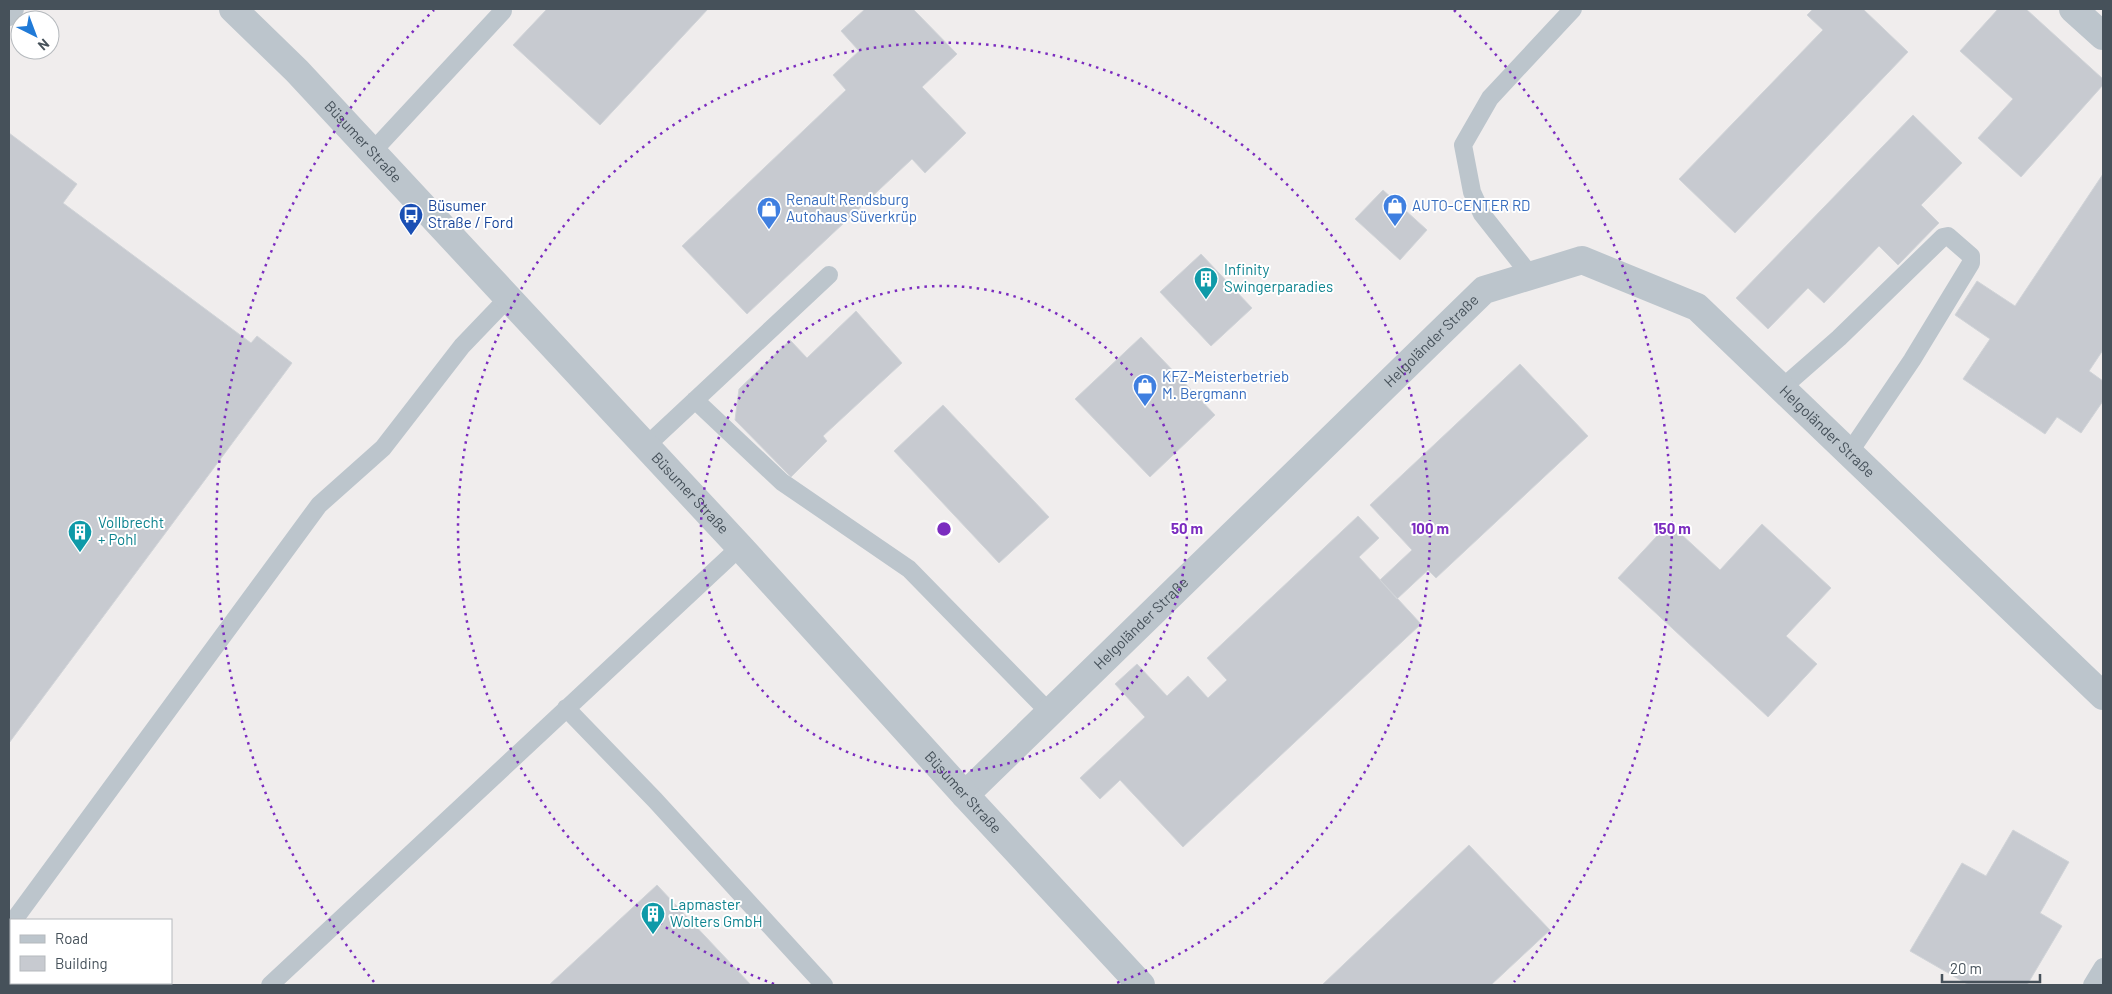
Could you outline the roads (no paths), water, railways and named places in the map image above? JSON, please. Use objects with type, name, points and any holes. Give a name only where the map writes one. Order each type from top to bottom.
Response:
[{"type":"street","name":"Büsumer Straße","points":[[233,9],[297,71],[740,547],[965,795],[1141,985]]},
{"type":"street","points":[[2073,9],[2103,36]]},
{"type":"street","name":"Helgoländer Straße","points":[[965,795],[1484,290],[1582,260],[1697,307],[2103,696]]},
{"type":"lane","points":[[9,17],[15,9]]},
{"type":"lane","points":[[1531,276],[1482,214],[1472,192],[1463,145],[1490,98],[1573,9]]},
{"type":"lane","points":[[372,152],[503,11]]},
{"type":"lane","points":[[1782,388],[1839,338],[1943,237],[1948,236],[1970,256],[1971,263],[1912,360],[1849,453]]},
{"type":"lane","points":[[646,446],[829,275]]},
{"type":"lane","points":[[15,919],[318,505],[383,448],[462,346],[508,298]]},
{"type":"lane","points":[[695,400],[782,482],[909,569],[1050,713]]},
{"type":"lane","points":[[270,985],[740,547]]},
{"type":"lane","points":[[566,708],[655,800],[824,985]]},
{"type":"lane","points":[[2092,985],[2103,967]]},
{"type":"place","name":"AUTO-CENTER RD","points":[[1395,227]]},
{"type":"place","name":"Renault Rendsburg Autohaus Süverkrüp","points":[[769,230]]},
{"type":"place","name":"Büsumer Straße / Ford","points":[[411,236]]},
{"type":"place","name":"Infinity Swingerparadies","points":[[1206,300]]},
{"type":"place","name":"KFZ-Meisterbetrieb M. Bergmann","points":[[1145,407]]},
{"type":"place","name":"Vollbrecht + Pohl","points":[[80,553]]},
{"type":"place","name":"Lapmaster Wolters GmbH","points":[[653,935]]}]
